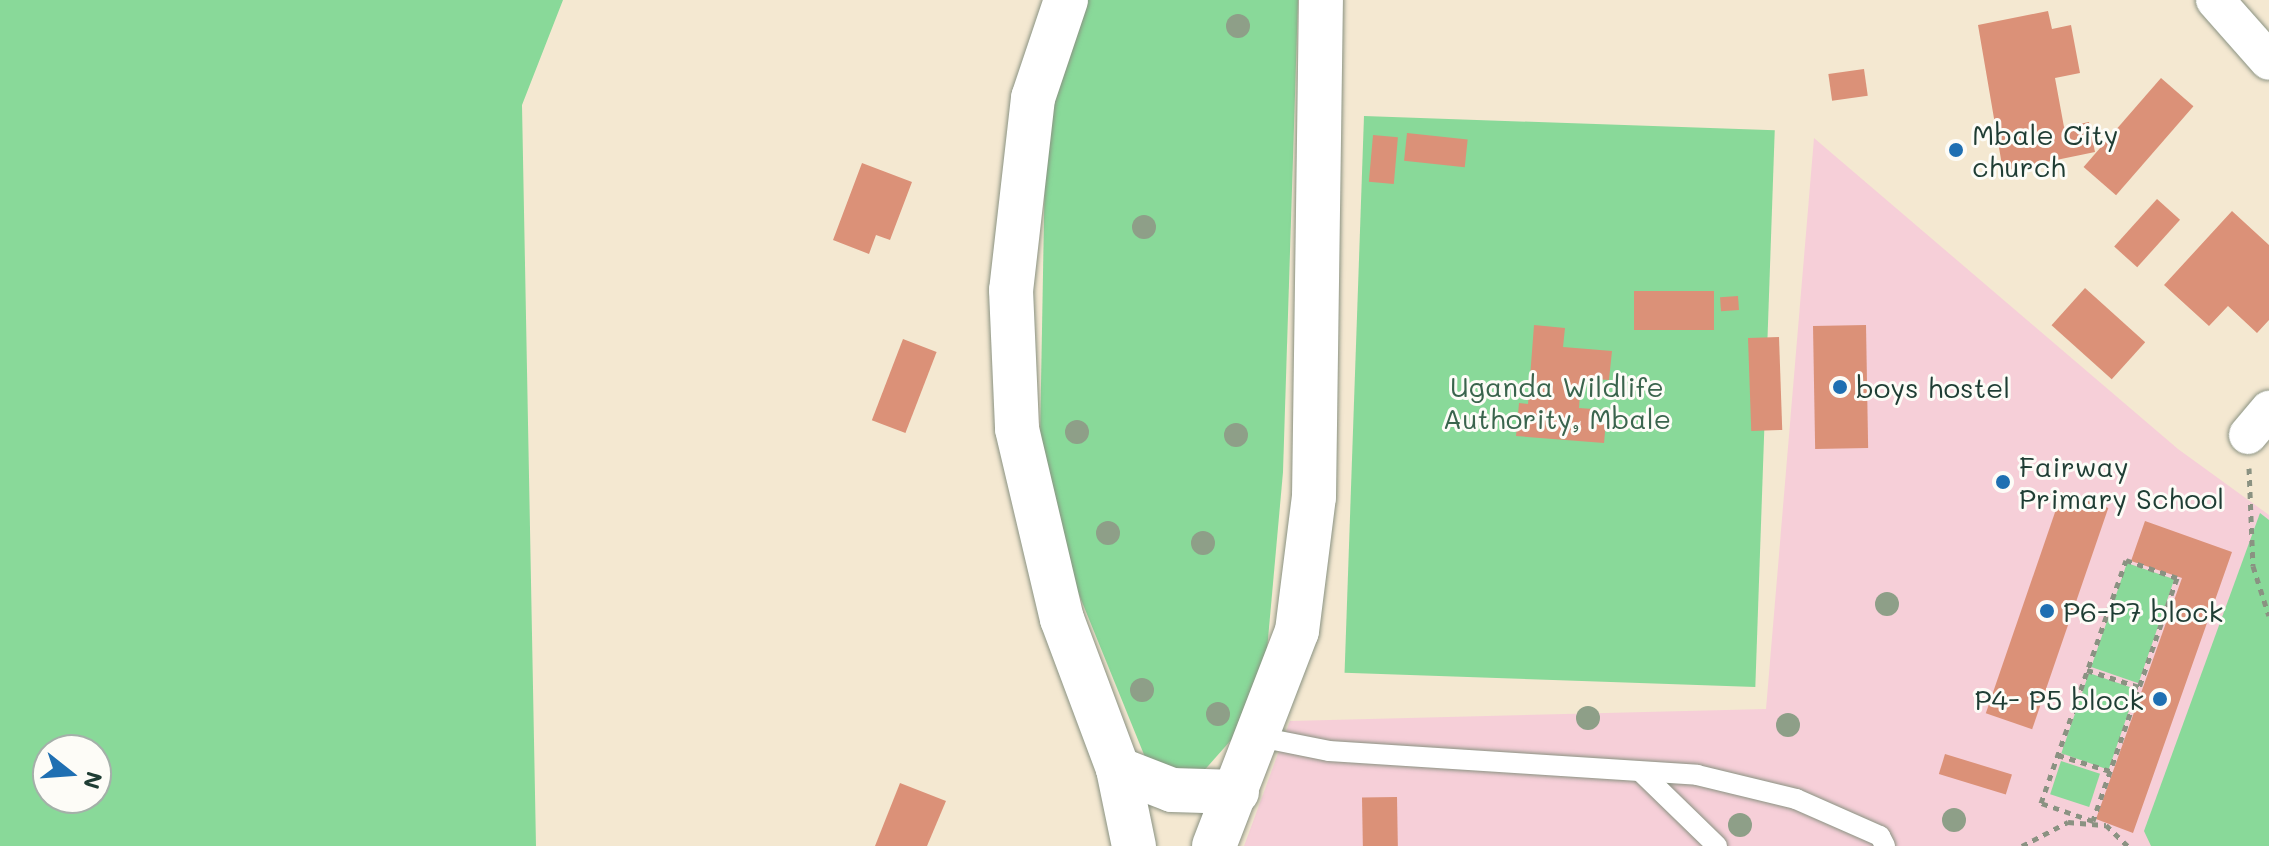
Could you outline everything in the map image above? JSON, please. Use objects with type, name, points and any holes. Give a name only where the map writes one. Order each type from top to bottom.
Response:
[{"type":"street","points":[[1066,0],[1033,98],[1016,245],[1017,429],[1062,619],[1118,769],[1134,846]]},
{"type":"street","points":[[1214,846],[1259,737],[1297,631],[1314,497],[1321,0]]},
{"type":"street","points":[[2215,0],[2269,61]]},
{"type":"street","points":[[1118,769],[1172,790],[1237,792]]},
{"type":"lane","points":[[1259,737],[1329,751],[1697,775],[1796,799],[1880,836],[1885,846]]},
{"type":"lane","points":[[1641,772],[1717,846]]},
{"type":"path","points":[[2259,423],[2253,566],[2269,616]]},
{"type":"path","points":[[2126,560],[2177,578],[2093,821],[2041,803],[2087,670],[2126,560]]},
{"type":"path","points":[[2087,670],[2139,687]]},
{"type":"path","points":[[2058,755],[2110,771]]},
{"type":"path","points":[[2022,846],[2068,822],[2106,825],[2128,846]]},
{"type":"shaded area","name":"Fairway Primary School","points":[[1814,138],[2178,449],[2269,515],[2269,846],[1244,846],[1290,721],[1766,709]]},
{"type":"green space","points":[[0,0],[563,0],[522,105],[536,846],[0,846]]},
{"type":"green space","points":[[1082,0],[1298,0],[1283,472],[1267,650],[1232,739],[1201,774],[1173,777],[1145,757],[1039,496],[1046,107]]},
{"type":"green space","name":"Uganda Wildlife Authority, Mbale","points":[[1364,116],[1775,130],[1755,687],[1345,673]]},
{"type":"green space","points":[[2260,513],[2269,520],[2269,846],[2151,846],[2144,831]]},
{"type":"green space","points":[[2127,563],[2174,579],[2138,683],[2091,667]]},
{"type":"green space","points":[[2089,673],[2136,689],[2109,770],[2061,753]]},
{"type":"green space","points":[[2061,761],[2100,774],[2089,807],[2050,794]]},
{"type":"building","name":"Mbale City church","points":[[2048,11],[2052,29],[2071,25],[2080,73],[2055,78],[2064,127],[2089,122],[2095,152],[2003,171],[1978,25]]},
{"type":"building","points":[[1864,69],[1868,96],[1832,101],[1828,74]]},
{"type":"building","points":[[2161,78],[2193,106],[2116,195],[2084,167]]},
{"type":"building","points":[[1407,133],[1468,139],[1465,167],[1404,161]]},
{"type":"building","points":[[1373,135],[1398,137],[1394,184],[1369,182]]},
{"type":"building","points":[[862,163],[912,182],[890,240],[876,235],[869,254],[833,240]]},
{"type":"building","points":[[2157,199],[2180,220],[2137,267],[2114,247]]},
{"type":"building","points":[[2232,211],[2269,245],[2269,320],[2257,333],[2228,306],[2209,326],[2164,285]]},
{"type":"building","points":[[2085,288],[2145,342],[2112,379],[2052,325]]},
{"type":"building","points":[[1634,291],[1714,291],[1714,330],[1634,330]]},
{"type":"building","points":[[1738,296],[1739,310],[1721,311],[1720,297]]},
{"type":"building","points":[[1534,325],[1565,328],[1563,347],[1612,351],[1609,380],[1581,378],[1579,408],[1607,410],[1604,443],[1516,436],[1519,403],[1528,404]]},
{"type":"building","name":"boys hostel","points":[[1866,325],[1868,448],[1815,449],[1813,326]]},
{"type":"building","points":[[1779,337],[1782,430],[1751,431],[1748,338]]},
{"type":"building","points":[[903,339],[937,352],[905,433],[872,420]]},
{"type":"building","name":"P6-P7 block","points":[[2062,492],[2108,508],[2032,729],[1986,713]]},
{"type":"building","name":"P4- P5 block","points":[[2145,521],[2232,552],[2133,833],[2096,819],[2182,578],[2131,561]]},
{"type":"building","points":[[1945,754],[2012,774],[2006,795],[1939,774]]},
{"type":"building","points":[[900,783],[946,801],[927,846],[875,846]]},
{"type":"building","points":[[1397,797],[1398,846],[1363,846],[1362,798]]},
{"type":"place","name":"Mbale City church","points":[[1956,150]]},
{"type":"place","name":"boys hostel","points":[[1840,387]]},
{"type":"place","name":"Fairway Primary School","points":[[2003,482]]},
{"type":"place","name":"P6-P7 block","points":[[2047,611]]},
{"type":"place","name":"P4- P5 block","points":[[2160,699]]}]
